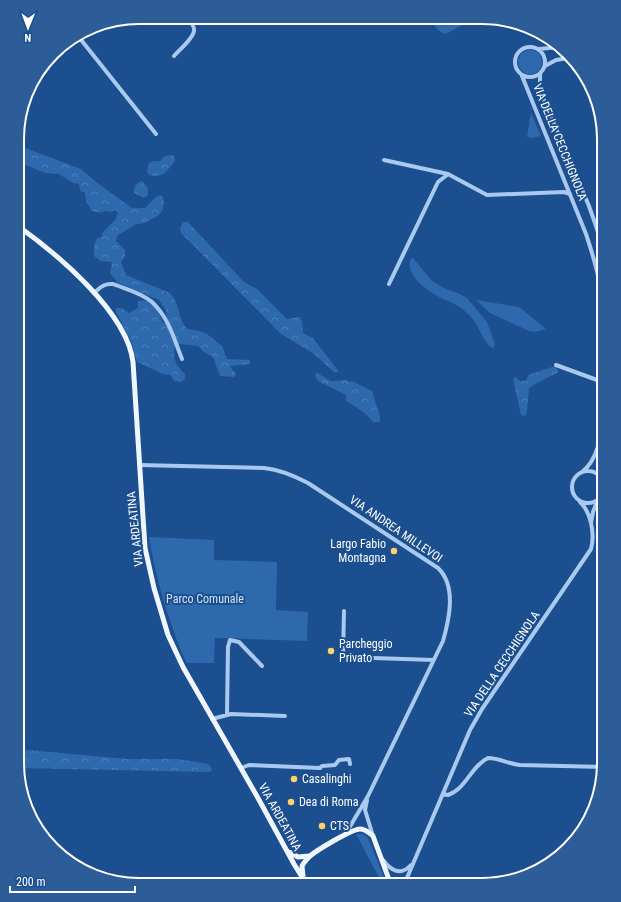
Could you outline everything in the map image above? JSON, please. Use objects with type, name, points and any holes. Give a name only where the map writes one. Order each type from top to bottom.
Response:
[{"type":"main road","name":"VIA ARDEATINA","points":[[24,231],[53,254],[94,293],[119,324],[131,349],[146,551],[157,599],[168,635],[174,650],[212,719],[294,864],[303,877]]},
{"type":"main road","points":[[344,836],[355,830],[361,829],[366,830],[373,836],[389,878]]},
{"type":"main road","name":"VIA ANDREA MILLEVOI","points":[[310,856],[344,836]]},
{"type":"main road","points":[[286,848],[296,857],[310,856]]},
{"type":"main road","points":[[303,877],[302,866],[310,856]]},
{"type":"street","points":[[174,56],[192,37],[194,31],[192,24]]},
{"type":"street","points":[[81,39],[156,134]]},
{"type":"street","points":[[538,49],[544,54],[545,66],[540,73],[534,77],[522,76],[516,70],[515,66],[519,51],[527,47],[538,49],[552,48]]},
{"type":"street","name":"VIA DELLA CECCHIGNOLA","points":[[545,66],[556,60],[565,59]]},
{"type":"street","name":"VIA DELLA CECCHIGNOLA","points":[[540,73],[540,85],[543,98],[589,206],[597,229]]},
{"type":"street","name":"VIA DELLA CECCHIGNOLA","points":[[522,76],[594,255],[597,268]]},
{"type":"street","points":[[384,160],[448,174],[487,195],[568,192],[571,197]]},
{"type":"street","points":[[390,284],[438,182],[448,174]]},
{"type":"street","points":[[554,192],[563,189],[565,187],[565,182]]},
{"type":"street","points":[[94,293],[108,283],[144,297],[152,302],[166,319],[182,359]]},
{"type":"street","points":[[556,364],[597,380]]},
{"type":"street","points":[[597,446],[596,452],[588,467],[576,476],[572,486],[574,496],[580,502],[592,503],[597,500]]},
{"type":"street","name":"VIA ANDREA MILLEVOI","points":[[140,465],[264,468],[289,473],[308,483],[438,568],[443,573],[447,581],[449,603],[448,624],[443,641],[368,796],[344,836]]},
{"type":"street","points":[[580,473],[587,472],[597,475]]},
{"type":"street","name":"VIA DELLA CECCHIGNOLA","points":[[580,502],[587,511],[591,525]]},
{"type":"street","name":"VIA DELLA CECCHIGNOLA","points":[[407,878],[470,730],[482,709],[589,552],[592,543],[591,525],[593,512],[597,502]]},
{"type":"street","points":[[344,611],[343,657],[434,660]]},
{"type":"street","points":[[227,714],[228,647],[230,640],[239,642],[262,666]]},
{"type":"street","points":[[212,719],[227,714],[285,716]]},
{"type":"street","points":[[443,794],[448,795],[457,790],[480,764],[488,758],[520,766],[597,767]]},
{"type":"street","points":[[241,768],[247,765],[320,768],[322,766],[335,765],[339,760],[343,759],[349,760],[350,764]]},
{"type":"street","points":[[368,796],[365,810],[373,836]]},
{"type":"street","points":[[382,858],[390,869],[398,872],[405,870],[414,861]]},
{"type":"green space","points":[[434,24],[462,25],[446,34],[438,30]]},
{"type":"green space","points":[[530,50],[539,53],[542,62],[539,71],[530,74],[521,71],[518,62],[521,53]]},
{"type":"green space","points":[[531,113],[541,136],[531,138],[527,137]]},
{"type":"green space","points":[[24,148],[81,169],[96,182],[132,208],[145,208],[156,197],[160,195],[163,197],[163,209],[159,215],[145,223],[136,224],[117,236],[116,241],[125,250],[125,256],[121,262],[126,275],[170,293],[176,302],[182,321],[187,329],[207,334],[222,346],[227,359],[250,360],[250,364],[230,366],[236,374],[234,377],[220,376],[213,357],[204,352],[198,346],[175,345],[174,354],[176,361],[179,368],[185,374],[185,379],[181,382],[174,381],[171,375],[163,374],[137,362],[131,341],[116,312],[116,308],[122,308],[129,313],[138,308],[138,301],[149,301],[157,309],[163,323],[168,324],[166,310],[159,300],[118,283],[110,273],[112,262],[101,261],[94,256],[94,246],[97,238],[102,237],[102,233],[116,219],[118,212],[115,210],[110,212],[104,211],[102,213],[92,211],[86,201],[85,192],[81,192],[79,184],[73,183],[59,174],[45,173],[24,165]]},
{"type":"green space","points":[[165,156],[174,156],[175,161],[170,168],[158,176],[149,175],[147,171],[149,163],[160,161]]},
{"type":"green space","points":[[142,181],[148,188],[148,195],[144,198],[134,193],[135,186]]},
{"type":"green space","points":[[183,222],[188,222],[244,282],[257,289],[287,319],[300,317],[302,321],[303,333],[313,338],[339,372],[334,372],[314,354],[281,334],[181,233],[180,228]]},
{"type":"green space","points":[[412,257],[432,281],[467,298],[487,322],[495,344],[494,348],[490,347],[466,312],[458,306],[438,297],[416,280],[410,266]]},
{"type":"green space","points":[[476,300],[519,307],[546,329],[534,332],[529,331],[490,313]]},
{"type":"green space","points":[[555,366],[559,372],[529,388],[527,411],[525,416],[521,415],[513,379],[516,377],[520,381],[526,381],[528,375]]},
{"type":"green space","points":[[317,373],[331,381],[352,381],[372,391],[380,417],[380,422],[373,422],[366,414],[347,401],[346,395],[318,381],[315,376]]},
{"type":"green space","name":"Parco Comunale","points":[[149,537],[214,540],[214,560],[277,562],[276,610],[308,612],[307,641],[215,638],[214,663],[187,663],[177,641],[167,612],[155,568]]},
{"type":"green space","points":[[24,750],[127,759],[178,759],[208,764],[212,769],[210,772],[24,768]]},
{"type":"green space","points":[[356,834],[363,834],[368,838],[384,878],[379,878]]},
{"type":"place","name":"Largo Fabio Montagna","points":[[394,551]]},
{"type":"place","name":"Parcheggio Privato","points":[[331,651]]},
{"type":"place","name":"Casalinghi","points":[[294,779]]},
{"type":"place","name":"Dea di Roma","points":[[291,802]]},
{"type":"place","name":"CTS","points":[[322,826]]}]
